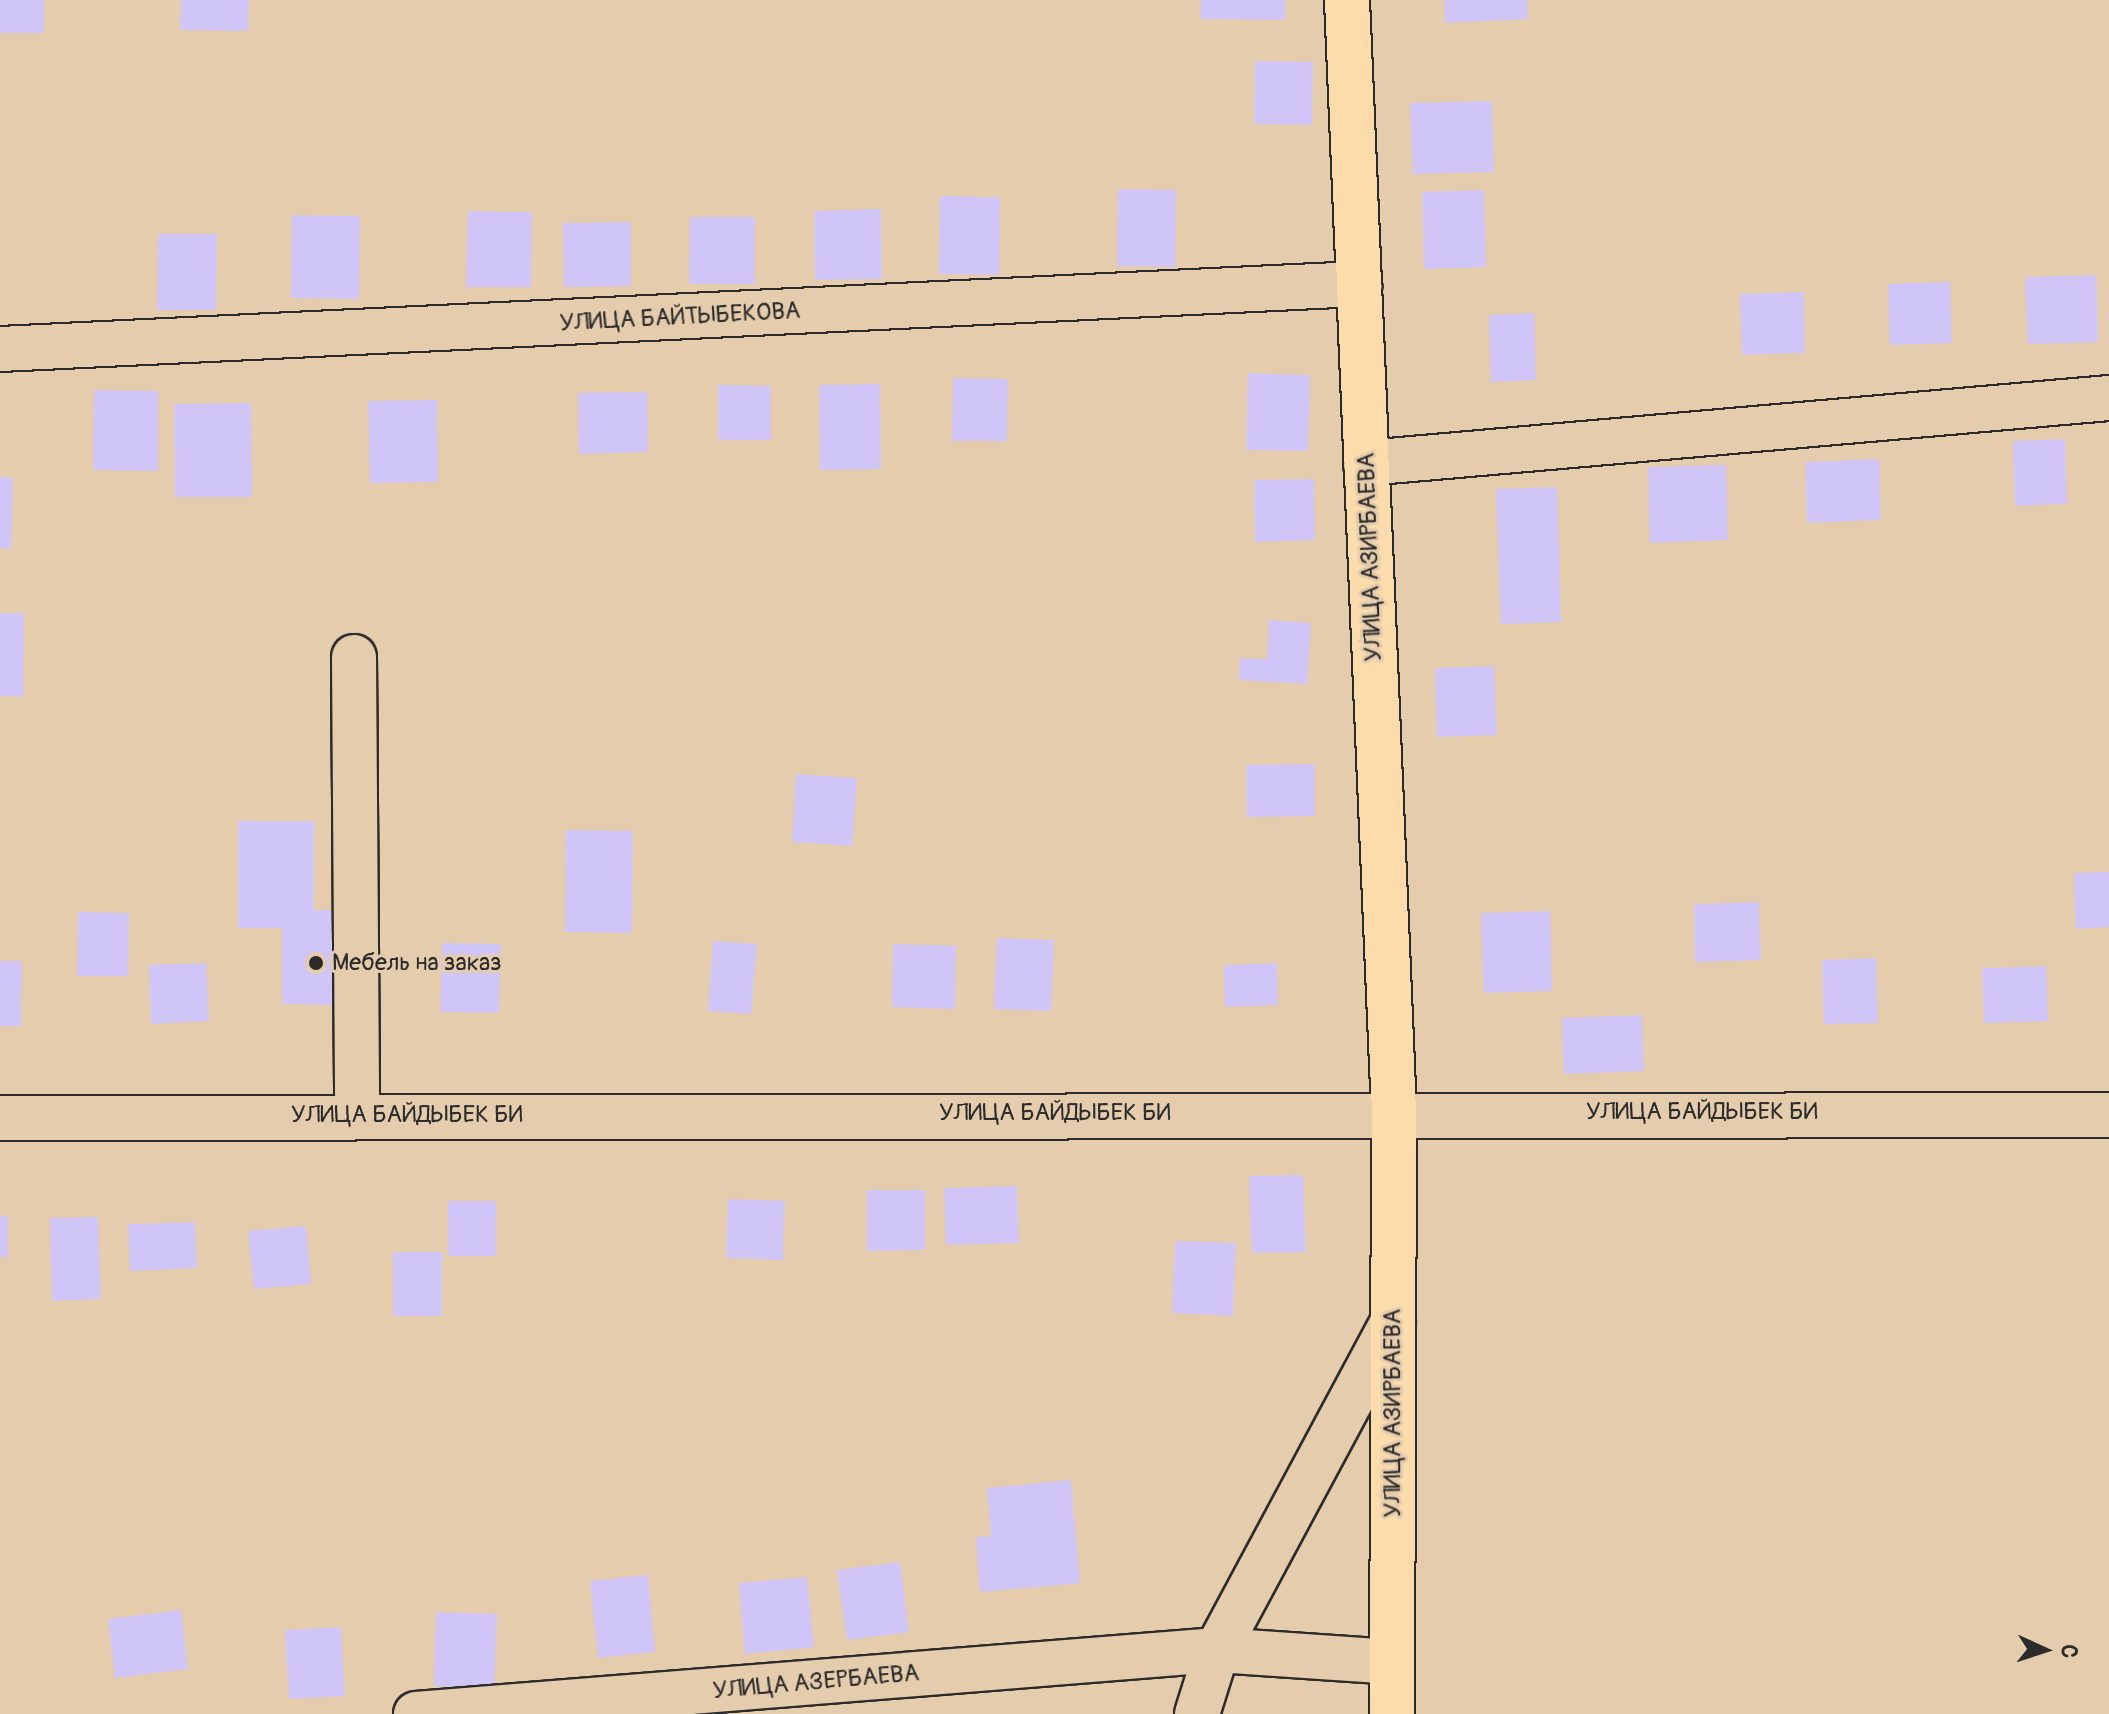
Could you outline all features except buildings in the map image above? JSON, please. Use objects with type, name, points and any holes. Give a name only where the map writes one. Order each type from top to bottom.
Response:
[{"type":"main road","name":"УЛИЦА АЗИРБАЕВА","points":[[1347,0],[1394,1113],[1392,1714]]},
{"type":"street","name":"УЛИЦА БАЙТЫБЕКОВА","points":[[0,349],[1359,284]]},
{"type":"street","points":[[1366,463],[2109,398]]},
{"type":"street","points":[[354,657],[357,1114]]},
{"type":"street","name":"УЛИЦА БАЙДЫБЕК БИ","points":[[0,1118],[2106,1108]]},
{"type":"street","points":[[1197,1714],[1217,1650],[1393,1322]]},
{"type":"street","name":"УЛИЦА АЗЕРБАЕВА","points":[[416,1714],[1217,1650],[1392,1662]]},
{"type":"place","name":"Мебель на заказ","points":[[316,963]]}]
